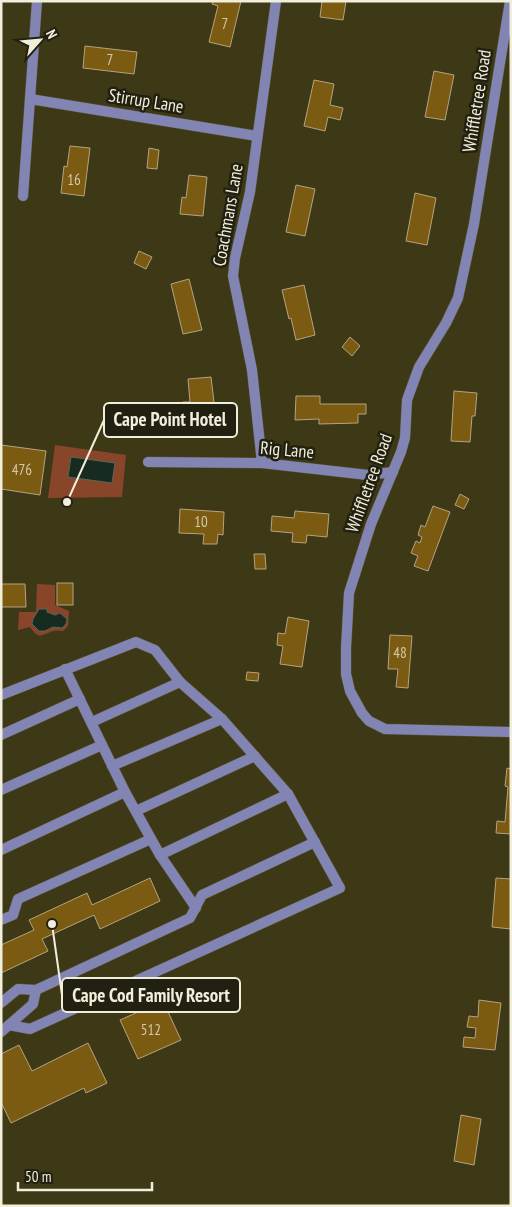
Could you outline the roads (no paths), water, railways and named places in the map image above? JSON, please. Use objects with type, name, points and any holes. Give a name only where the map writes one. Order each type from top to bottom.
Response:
[{"type":"street","points":[[23,196],[37,1]]},
{"type":"street","name":"Coachmans Lane","points":[[262,463],[252,370],[233,276],[250,192],[276,1]]},
{"type":"street","name":"Whiffletree Road","points":[[510,1],[474,224],[463,279],[458,298],[446,323],[419,367],[407,400],[405,438],[371,524],[349,594],[346,674],[350,691],[358,708],[369,721],[385,729],[511,732]]},
{"type":"street","name":"Stirrup Lane","points":[[30,99],[257,136]]},
{"type":"street","name":"Rig Lane","points":[[148,462],[262,463],[368,474],[393,472]]},
{"type":"street","points":[[1,695],[136,642],[154,650],[180,682],[222,719],[288,794],[340,888],[30,1030],[5,1028]]},
{"type":"street","points":[[65,669],[125,792],[160,854],[196,908]]},
{"type":"street","points":[[92,722],[180,682]]},
{"type":"street","points":[[1,735],[80,699]]},
{"type":"street","points":[[112,766],[222,719]]},
{"type":"street","points":[[1,790],[102,745]]},
{"type":"street","points":[[136,811],[255,756]]},
{"type":"street","points":[[1,850],[125,792]]},
{"type":"street","points":[[160,854],[288,794]]},
{"type":"street","points":[[1,920],[13,914],[18,898],[151,839]]},
{"type":"street","points":[[1,1003],[18,989],[36,990],[190,918],[202,895],[315,842]]},
{"type":"street","points":[[5,1028],[33,1004],[36,990]]},
{"type":"place","name":"Cape Point Hotel","points":[[67,502]]},
{"type":"place","name":"Cape Cod Family Resort","points":[[52,924]]}]
